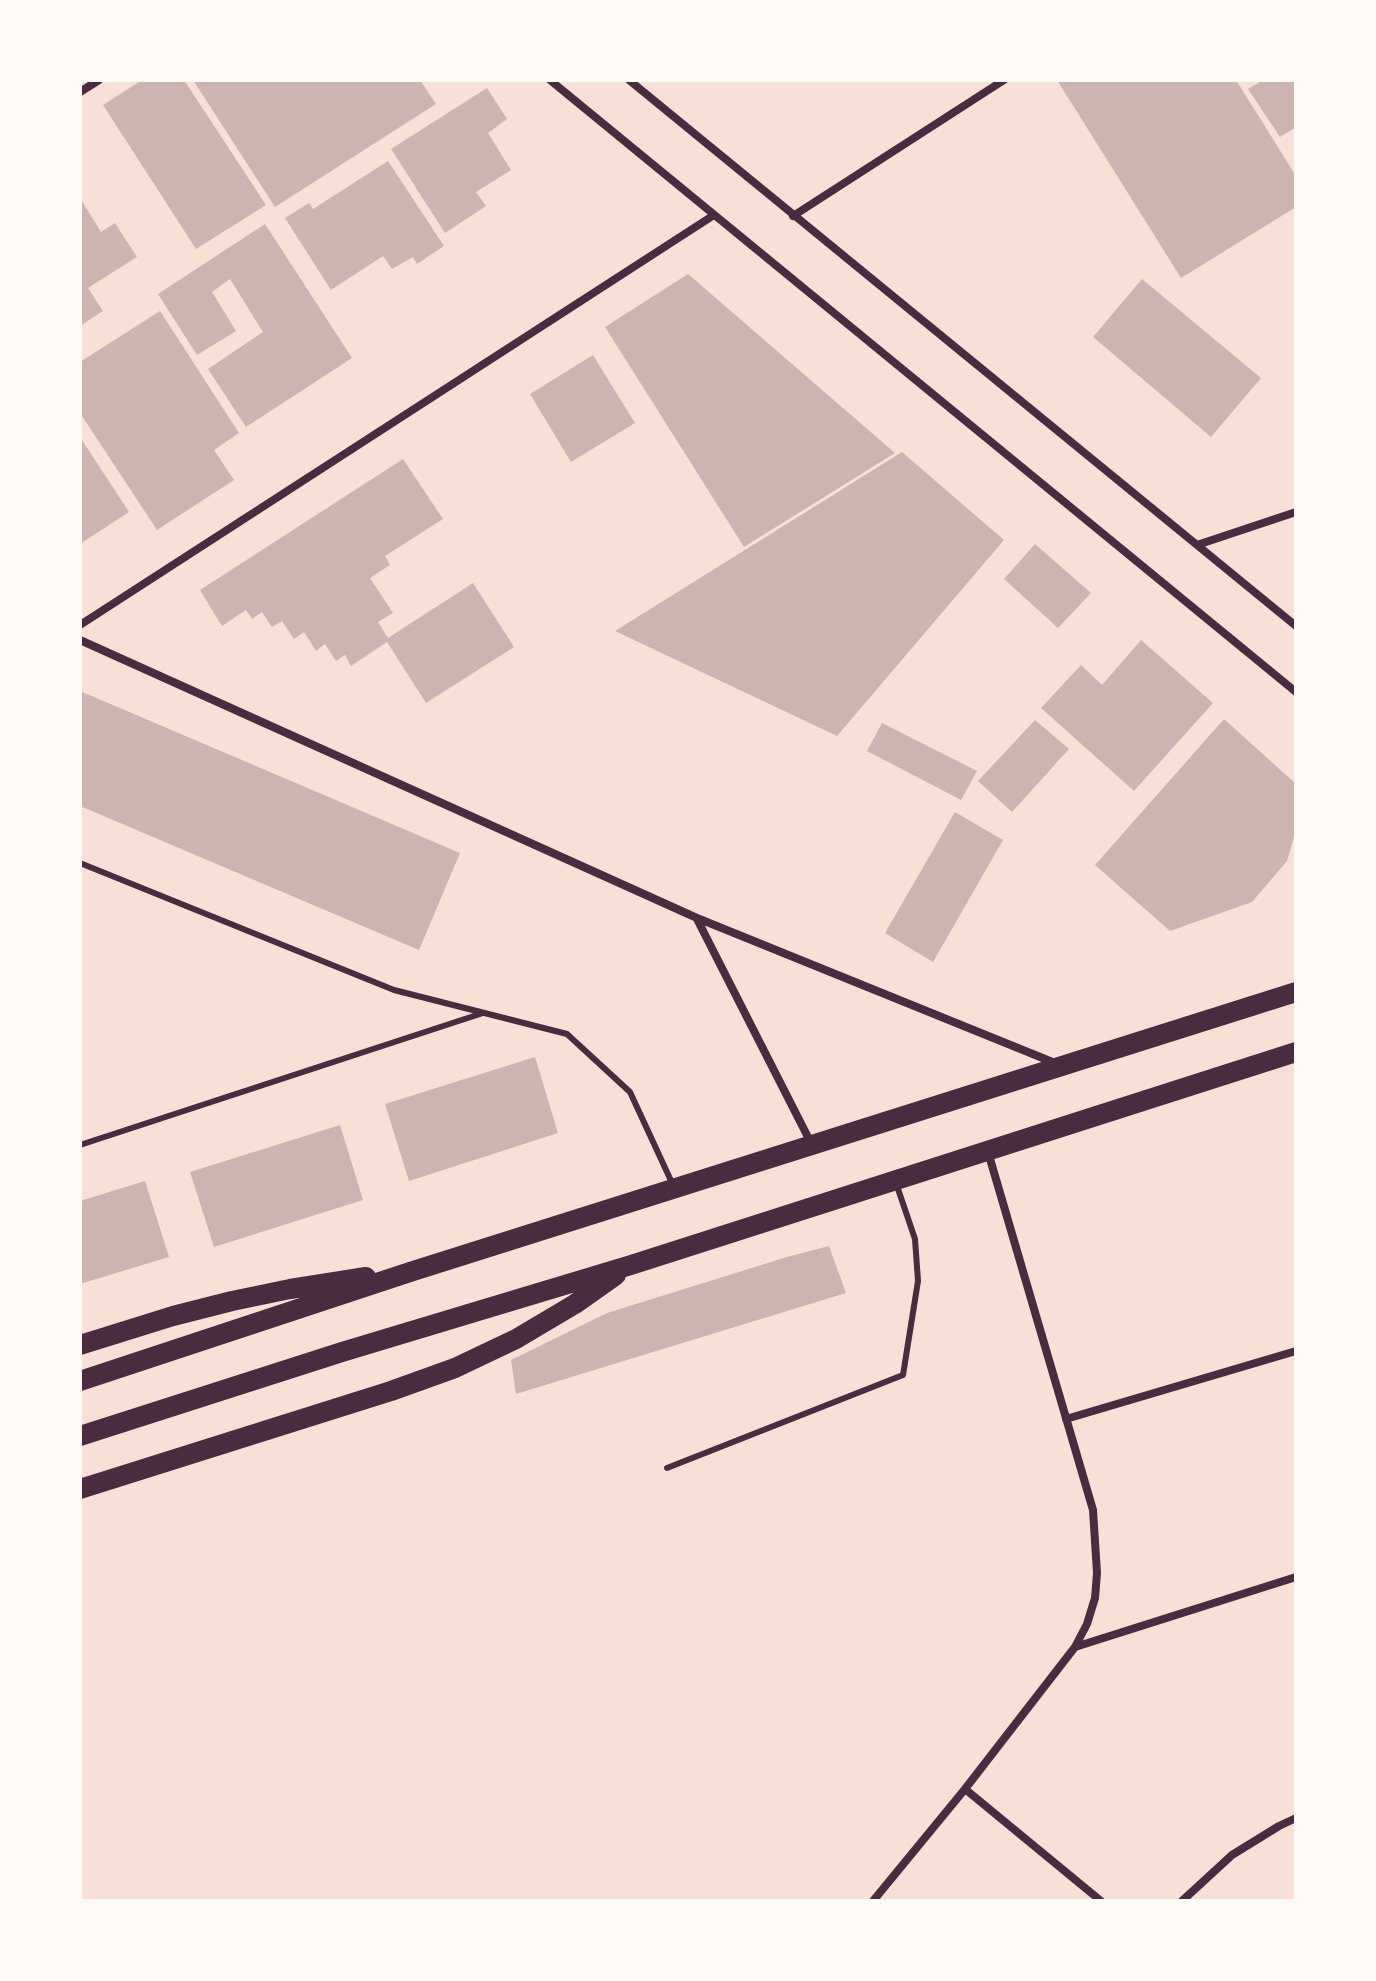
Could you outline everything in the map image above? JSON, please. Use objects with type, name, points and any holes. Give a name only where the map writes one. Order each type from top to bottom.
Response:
[{"type":"main road","points":[[80,1381],[410,1272],[1296,992]]},
{"type":"main road","points":[[80,1436],[342,1352],[631,1265],[1296,1052]]},
{"type":"main road","points":[[80,1489],[455,1368],[516,1339],[575,1304],[631,1265]]},
{"type":"main road","points":[[80,1345],[232,1301],[290,1289],[410,1272]]},
{"type":"street","points":[[80,92],[99,80]]},
{"type":"street","points":[[550,80],[1296,692]]},
{"type":"street","points":[[629,80],[1296,626]]},
{"type":"street","points":[[793,216],[1004,80]]},
{"type":"street","points":[[80,625],[714,215]]},
{"type":"street","points":[[1197,545],[1296,512]]},
{"type":"street","points":[[80,640],[697,918],[1062,1066]]},
{"type":"street","points":[[697,918],[812,1145]]},
{"type":"street","points":[[873,1901],[1075,1647],[1087,1624],[1095,1598],[1097,1573],[1093,1510],[987,1151]]},
{"type":"street","points":[[1066,1419],[1296,1351]]},
{"type":"street","points":[[1075,1647],[1296,1577]]},
{"type":"street","points":[[965,1789],[1101,1901]]},
{"type":"street","points":[[1182,1901],[1232,1855],[1296,1818]]},
{"type":"lane","points":[[80,863],[394,990],[567,1034],[630,1092],[674,1188]]},
{"type":"lane","points":[[80,1145],[483,1013]]},
{"type":"lane","points":[[667,1468],[903,1375],[918,1281],[915,1239],[894,1180]]},
{"type":"building","points":[[142,80],[184,80],[266,205],[196,249],[103,105]]},
{"type":"building","points":[[193,80],[420,80],[436,104],[275,207]]},
{"type":"building","points":[[1057,80],[1236,80],[1296,176],[1296,207],[1181,278]]},
{"type":"building","points":[[1263,80],[1296,80],[1296,127],[1280,137],[1248,89]]},
{"type":"building","points":[[487,88],[507,119],[488,133],[511,170],[476,192],[486,206],[445,233],[391,149]]},
{"type":"building","points":[[388,161],[444,246],[417,264],[413,257],[392,269],[383,256],[331,290],[285,218],[309,203],[313,209]]},
{"type":"building","points":[[80,198],[101,232],[115,223],[137,257],[88,288],[103,311],[80,326]]},
{"type":"building","points":[[265,224],[352,358],[246,427],[208,369],[263,332],[230,279],[212,292],[236,331],[197,355],[158,294]]},
{"type":"building","points":[[688,274],[895,453],[744,547],[605,327]]},
{"type":"building","points":[[1142,279],[1261,378],[1211,437],[1093,337]]},
{"type":"building","points":[[160,311],[239,433],[214,450],[234,480],[157,530],[80,413],[80,362]]},
{"type":"building","points":[[593,355],[635,423],[571,462],[530,394]]},
{"type":"building","points":[[80,437],[129,512],[80,544]]},
{"type":"building","points":[[902,452],[1004,540],[837,736],[615,631]]},
{"type":"building","points":[[403,459],[443,519],[385,556],[390,565],[370,578],[393,613],[378,622],[388,638],[473,583],[514,647],[426,703],[387,642],[351,666],[345,655],[336,661],[325,644],[316,651],[304,632],[294,639],[282,621],[272,627],[262,612],[252,619],[246,610],[222,626],[200,590]]},
{"type":"building","points":[[1035,544],[1091,593],[1058,628],[1004,579]]},
{"type":"building","points":[[1141,640],[1213,703],[1134,791],[1041,708],[1081,665],[1102,685]]},
{"type":"building","points":[[80,691],[460,853],[419,950],[80,806]]},
{"type":"building","points":[[1224,719],[1296,784],[1296,830],[1287,861],[1252,902],[1170,931],[1095,865]]},
{"type":"building","points":[[1035,720],[1069,749],[1012,812],[978,781]]},
{"type":"building","points":[[882,723],[977,771],[961,800],[867,751]]},
{"type":"building","points":[[955,812],[1003,840],[933,962],[885,933]]},
{"type":"building","points":[[535,1057],[558,1133],[409,1181],[385,1104]]},
{"type":"building","points":[[340,1125],[363,1200],[214,1247],[190,1172]]},
{"type":"building","points":[[145,1181],[169,1257],[80,1284],[80,1201]]},
{"type":"building","points":[[829,1246],[846,1293],[516,1394],[511,1360],[607,1313]]}]
